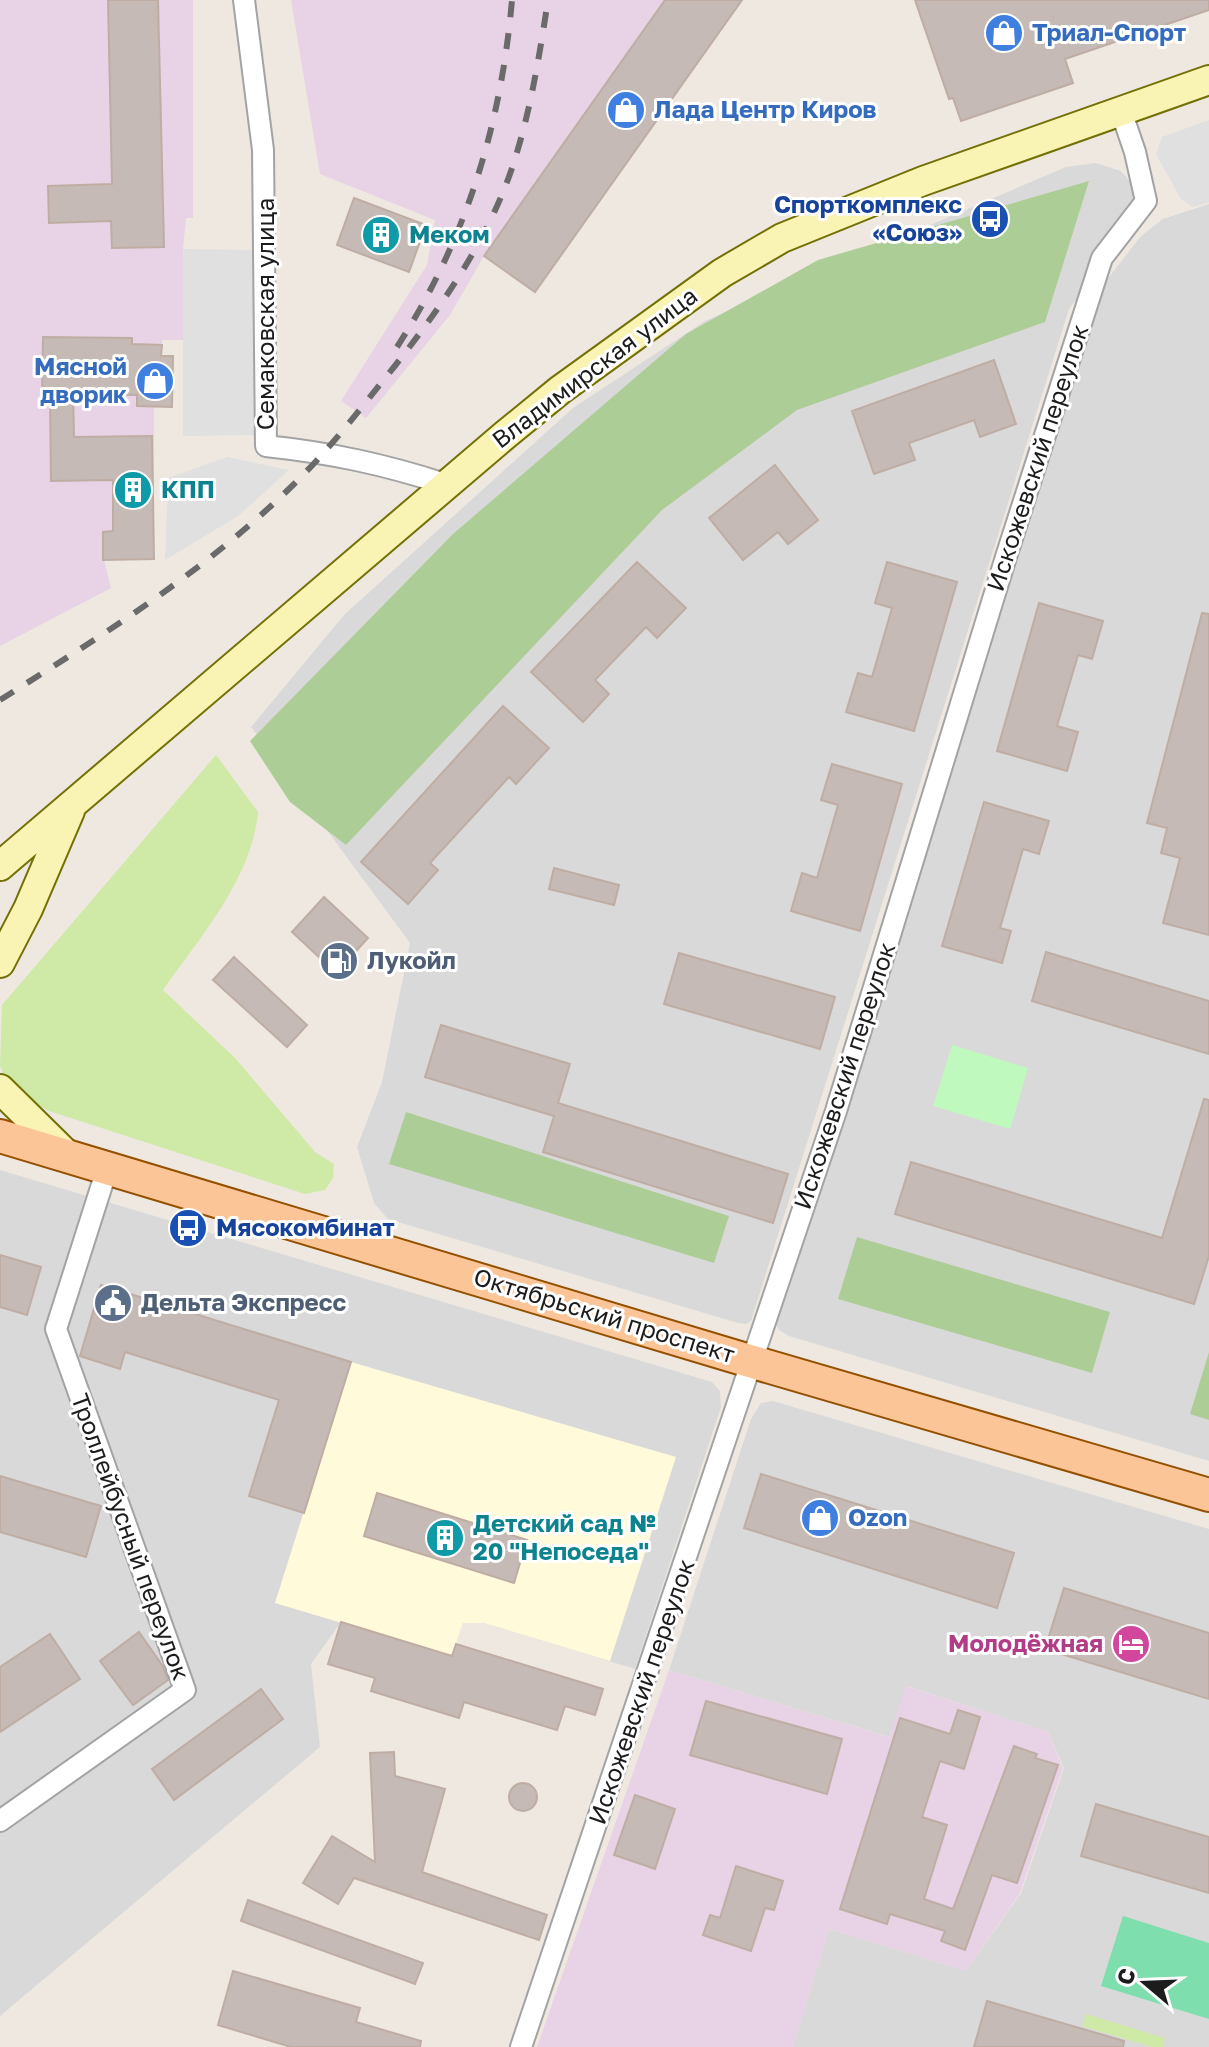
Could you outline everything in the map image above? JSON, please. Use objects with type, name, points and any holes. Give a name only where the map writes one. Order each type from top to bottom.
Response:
[{"type":"main road","name":"Владимирская улица","points":[[0,866],[445,484],[560,390],[722,273],[782,238],[923,181],[1209,80]]},
{"type":"main road","name":"Владимирская улица","points":[[0,963],[28,909],[72,807]]},
{"type":"main road","points":[[0,1089],[69,1157]]},
{"type":"main road","name":"Октябрьский проспект","points":[[0,1136],[1209,1495]]},
{"type":"street","name":"Семаковская улица","points":[[244,0],[263,150],[266,446],[324,452],[384,465],[445,484]]},
{"type":"street","name":"Искожевский переулок","points":[[521,2047],[836,1111],[1006,557],[1102,258],[1146,201],[1135,152],[1121,111]]},
{"type":"street","name":"Троллейбусный переулок","points":[[0,1821],[185,1690],[56,1329],[107,1169]]},
{"type":"shaded area","points":[[0,0],[193,0],[193,218],[186,218],[183,249],[183,340],[162,340],[162,355],[173,356],[172,407],[154,407],[154,559],[104,560],[111,588],[0,646]]},
{"type":"shaded area","points":[[291,0],[665,0],[484,256],[450,315],[366,418],[341,401],[427,265],[435,220],[320,174]]},
{"type":"shaded area","points":[[1209,120],[1209,202],[1193,207],[1181,199],[1156,154],[1162,137]]},
{"type":"shaded area","points":[[1096,163],[1121,171],[1137,190],[1132,214],[1116,245],[1069,309],[751,1321],[738,1323],[388,1219],[374,1203],[357,1147],[382,1082],[410,943],[251,727],[344,615],[573,408],[705,321],[1066,167]]},
{"type":"shaded area","points":[[1209,204],[1209,1461],[789,1336],[779,1330],[774,1320],[1087,305],[1141,236],[1163,219]]},
{"type":"shaded area","points":[[183,249],[257,250],[256,435],[183,436]]},
{"type":"shaded area","points":[[227,457],[289,470],[238,516],[165,560],[168,478]]},
{"type":"shaded area","points":[[0,1170],[712,1382],[720,1391],[721,1407],[635,1669],[484,1623],[463,1623],[452,1656],[341,1622],[311,1664],[320,1747],[0,2016]]},
{"type":"shaded area","points":[[351,1362],[676,1457],[610,1661],[484,1623],[463,1623],[452,1656],[275,1603]]},
{"type":"shaded area","points":[[773,1401],[1209,1529],[1209,2047],[793,2047],[829,1929],[966,1971],[1021,1893],[1064,1768],[1048,1732],[907,1686],[890,1737],[669,1670],[751,1419],[761,1403]]},
{"type":"shaded area","points":[[669,1670],[889,1737],[906,1686],[1048,1732],[1063,1768],[1020,1893],[966,1971],[829,1929],[793,2047],[537,2047]]},
{"type":"green space","points":[[1089,181],[1045,322],[797,410],[662,510],[346,845],[290,802],[250,741],[453,534],[686,334],[818,260]]},
{"type":"green space","points":[[216,755],[258,812],[254,836],[246,860],[222,906],[163,990],[235,1058],[315,1152],[334,1164],[333,1178],[325,1190],[305,1194],[49,1111],[14,1087],[0,1066],[2,1005]]},
{"type":"green space","points":[[952,1045],[1028,1068],[1010,1129],[933,1106]]},
{"type":"green space","points":[[406,1112],[729,1216],[714,1263],[389,1164]]},
{"type":"green space","points":[[857,1237],[1110,1312],[1092,1373],[838,1299]]},
{"type":"green space","points":[[1209,1352],[1209,1420],[1190,1414]]},
{"type":"green space","points":[[1123,1916],[1209,1943],[1209,2019],[1101,1986]]},
{"type":"green space","points":[[1086,2014],[1165,2038],[1163,2047],[1152,2047],[1082,2026]]},
{"type":"building","points":[[108,0],[158,0],[164,247],[112,248],[111,221],[49,223],[48,186],[112,184]]},
{"type":"building","points":[[665,0],[742,0],[535,292],[484,256]]},
{"type":"building","points":[[915,0],[1209,0],[1209,10],[1065,59],[1073,83],[961,121],[953,98],[949,99]]},
{"type":"building","name":"Меком","points":[[354,198],[426,225],[409,272],[337,245]]},
{"type":"building","points":[[43,337],[132,338],[132,344],[162,345],[161,356],[173,356],[172,407],[137,406],[137,395],[73,394],[74,437],[152,436],[154,559],[103,560],[103,532],[113,531],[113,480],[51,481],[50,394],[42,394]]},
{"type":"building","points":[[994,360],[1016,424],[980,437],[974,420],[909,443],[915,460],[874,474],[852,411]]},
{"type":"building","points":[[775,465],[818,520],[788,544],[778,532],[743,560],[709,518]]},
{"type":"building","points":[[637,562],[686,608],[657,638],[646,627],[595,680],[609,694],[583,722],[531,672]]},
{"type":"building","points":[[887,562],[957,582],[914,731],[846,712],[858,673],[872,677],[892,608],[875,603]]},
{"type":"building","points":[[1039,603],[1103,621],[1092,659],[1078,655],[1057,726],[1078,732],[1067,771],[997,751]]},
{"type":"building","points":[[1202,613],[1209,614],[1209,935],[1163,923],[1180,858],[1161,853],[1167,828],[1147,823]]},
{"type":"building","points":[[503,706],[549,748],[516,784],[509,777],[430,863],[438,870],[408,904],[361,862]]},
{"type":"building","points":[[832,764],[902,784],[860,931],[791,911],[802,873],[817,878],[838,805],[821,800]]},
{"type":"building","points":[[984,802],[1049,821],[1039,854],[1023,849],[1000,928],[1011,931],[1002,963],[942,946]]},
{"type":"building","points":[[554,868],[619,885],[614,905],[549,889]]},
{"type":"building","points":[[324,897],[368,938],[336,973],[292,932]]},
{"type":"building","points":[[1046,952],[1209,1001],[1209,1054],[1032,1001]]},
{"type":"building","points":[[679,953],[835,997],[820,1049],[664,1004]]},
{"type":"building","points":[[234,957],[307,1025],[287,1047],[213,980]]},
{"type":"building","points":[[441,1025],[570,1064],[558,1103],[788,1174],[773,1223],[543,1152],[554,1116],[425,1077]]},
{"type":"building","points":[[1204,1099],[1209,1100],[1209,1256],[1194,1304],[895,1214],[911,1162],[1162,1238]]},
{"type":"building","points":[[0,1255],[41,1267],[27,1315],[0,1307]]},
{"type":"building","points":[[101,1285],[351,1362],[304,1513],[249,1496],[279,1400],[125,1352],[120,1369],[80,1356]]},
{"type":"building","points":[[761,1474],[1014,1553],[997,1608],[744,1528]]},
{"type":"building","points":[[0,1476],[101,1506],[86,1557],[0,1532]]},
{"type":"building","name":"Детский сад № 20 \"Непоседа\"","points":[[377,1493],[527,1540],[514,1583],[364,1536]]},
{"type":"building","points":[[1064,1588],[1209,1633],[1209,1699],[1045,1649]]},
{"type":"building","points":[[341,1622],[452,1656],[456,1644],[603,1689],[595,1715],[565,1706],[557,1730],[464,1702],[459,1718],[371,1691],[375,1678],[328,1664]]},
{"type":"building","points":[[139,1632],[162,1665],[168,1680],[133,1705],[100,1661]]},
{"type":"building","points":[[50,1634],[80,1679],[0,1732],[0,1667]]},
{"type":"building","points":[[261,1689],[283,1719],[174,1800],[152,1769]]},
{"type":"building","points":[[706,1701],[842,1739],[827,1794],[690,1755]]},
{"type":"building","points":[[958,1710],[980,1717],[964,1769],[940,1761],[922,1817],[947,1825],[924,1899],[953,1909],[1014,1746],[1037,1754],[1035,1758],[1058,1765],[1017,1883],[992,1875],[965,1950],[941,1941],[945,1931],[890,1914],[887,1924],[840,1909],[900,1718],[950,1734]]},
{"type":"building","points":[[394,1752],[395,1776],[445,1789],[422,1872],[547,1915],[539,1940],[354,1878],[338,1904],[303,1883],[332,1836],[375,1862],[370,1753]]},
{"type":"building","points":[[523,1783],[533,1787],[537,1797],[533,1807],[523,1811],[513,1807],[509,1797],[513,1787]]},
{"type":"building","points":[[635,1795],[675,1809],[655,1869],[614,1855]]},
{"type":"building","points":[[1096,1804],[1209,1837],[1209,1893],[1081,1856]]},
{"type":"building","points":[[736,1866],[783,1881],[774,1910],[765,1908],[751,1951],[703,1935],[710,1915],[720,1918]]},
{"type":"building","points":[[248,1900],[423,1963],[415,1984],[241,1921]]},
{"type":"building","points":[[233,1971],[360,2008],[356,2022],[421,2041],[420,2047],[291,2047],[218,2025]]},
{"type":"building","points":[[987,2001],[1124,2041],[1123,2047],[974,2047]]},
{"type":"railway","points":[[397,347],[443,265],[476,181],[499,92],[512,0]]},
{"type":"railway","points":[[0,700],[152,601],[224,547],[306,472],[394,367],[461,274],[501,198],[529,108],[548,0]]},
{"type":"place","name":"Триал-Спорт","points":[[1004,33]]},
{"type":"place","name":"Лада Центр Киров","points":[[626,110]]},
{"type":"place","name":"Спорткомплекс «Союз»","points":[[990,219]]},
{"type":"place","name":"Меком","points":[[381,235]]},
{"type":"place","name":"Мясной дворик","points":[[155,381]]},
{"type":"place","name":"КПП","points":[[133,490]]},
{"type":"place","name":"Лукойл","points":[[339,961]]},
{"type":"place","name":"Мясокомбинат","points":[[188,1228]]},
{"type":"place","name":"Дельта Экспресс","points":[[113,1303]]},
{"type":"place","name":"Ozon","points":[[820,1518]]},
{"type":"place","name":"Детский сад № 20 \"Непоседа\"","points":[[445,1538]]},
{"type":"place","name":"Молодёжная","points":[[1131,1644]]}]
